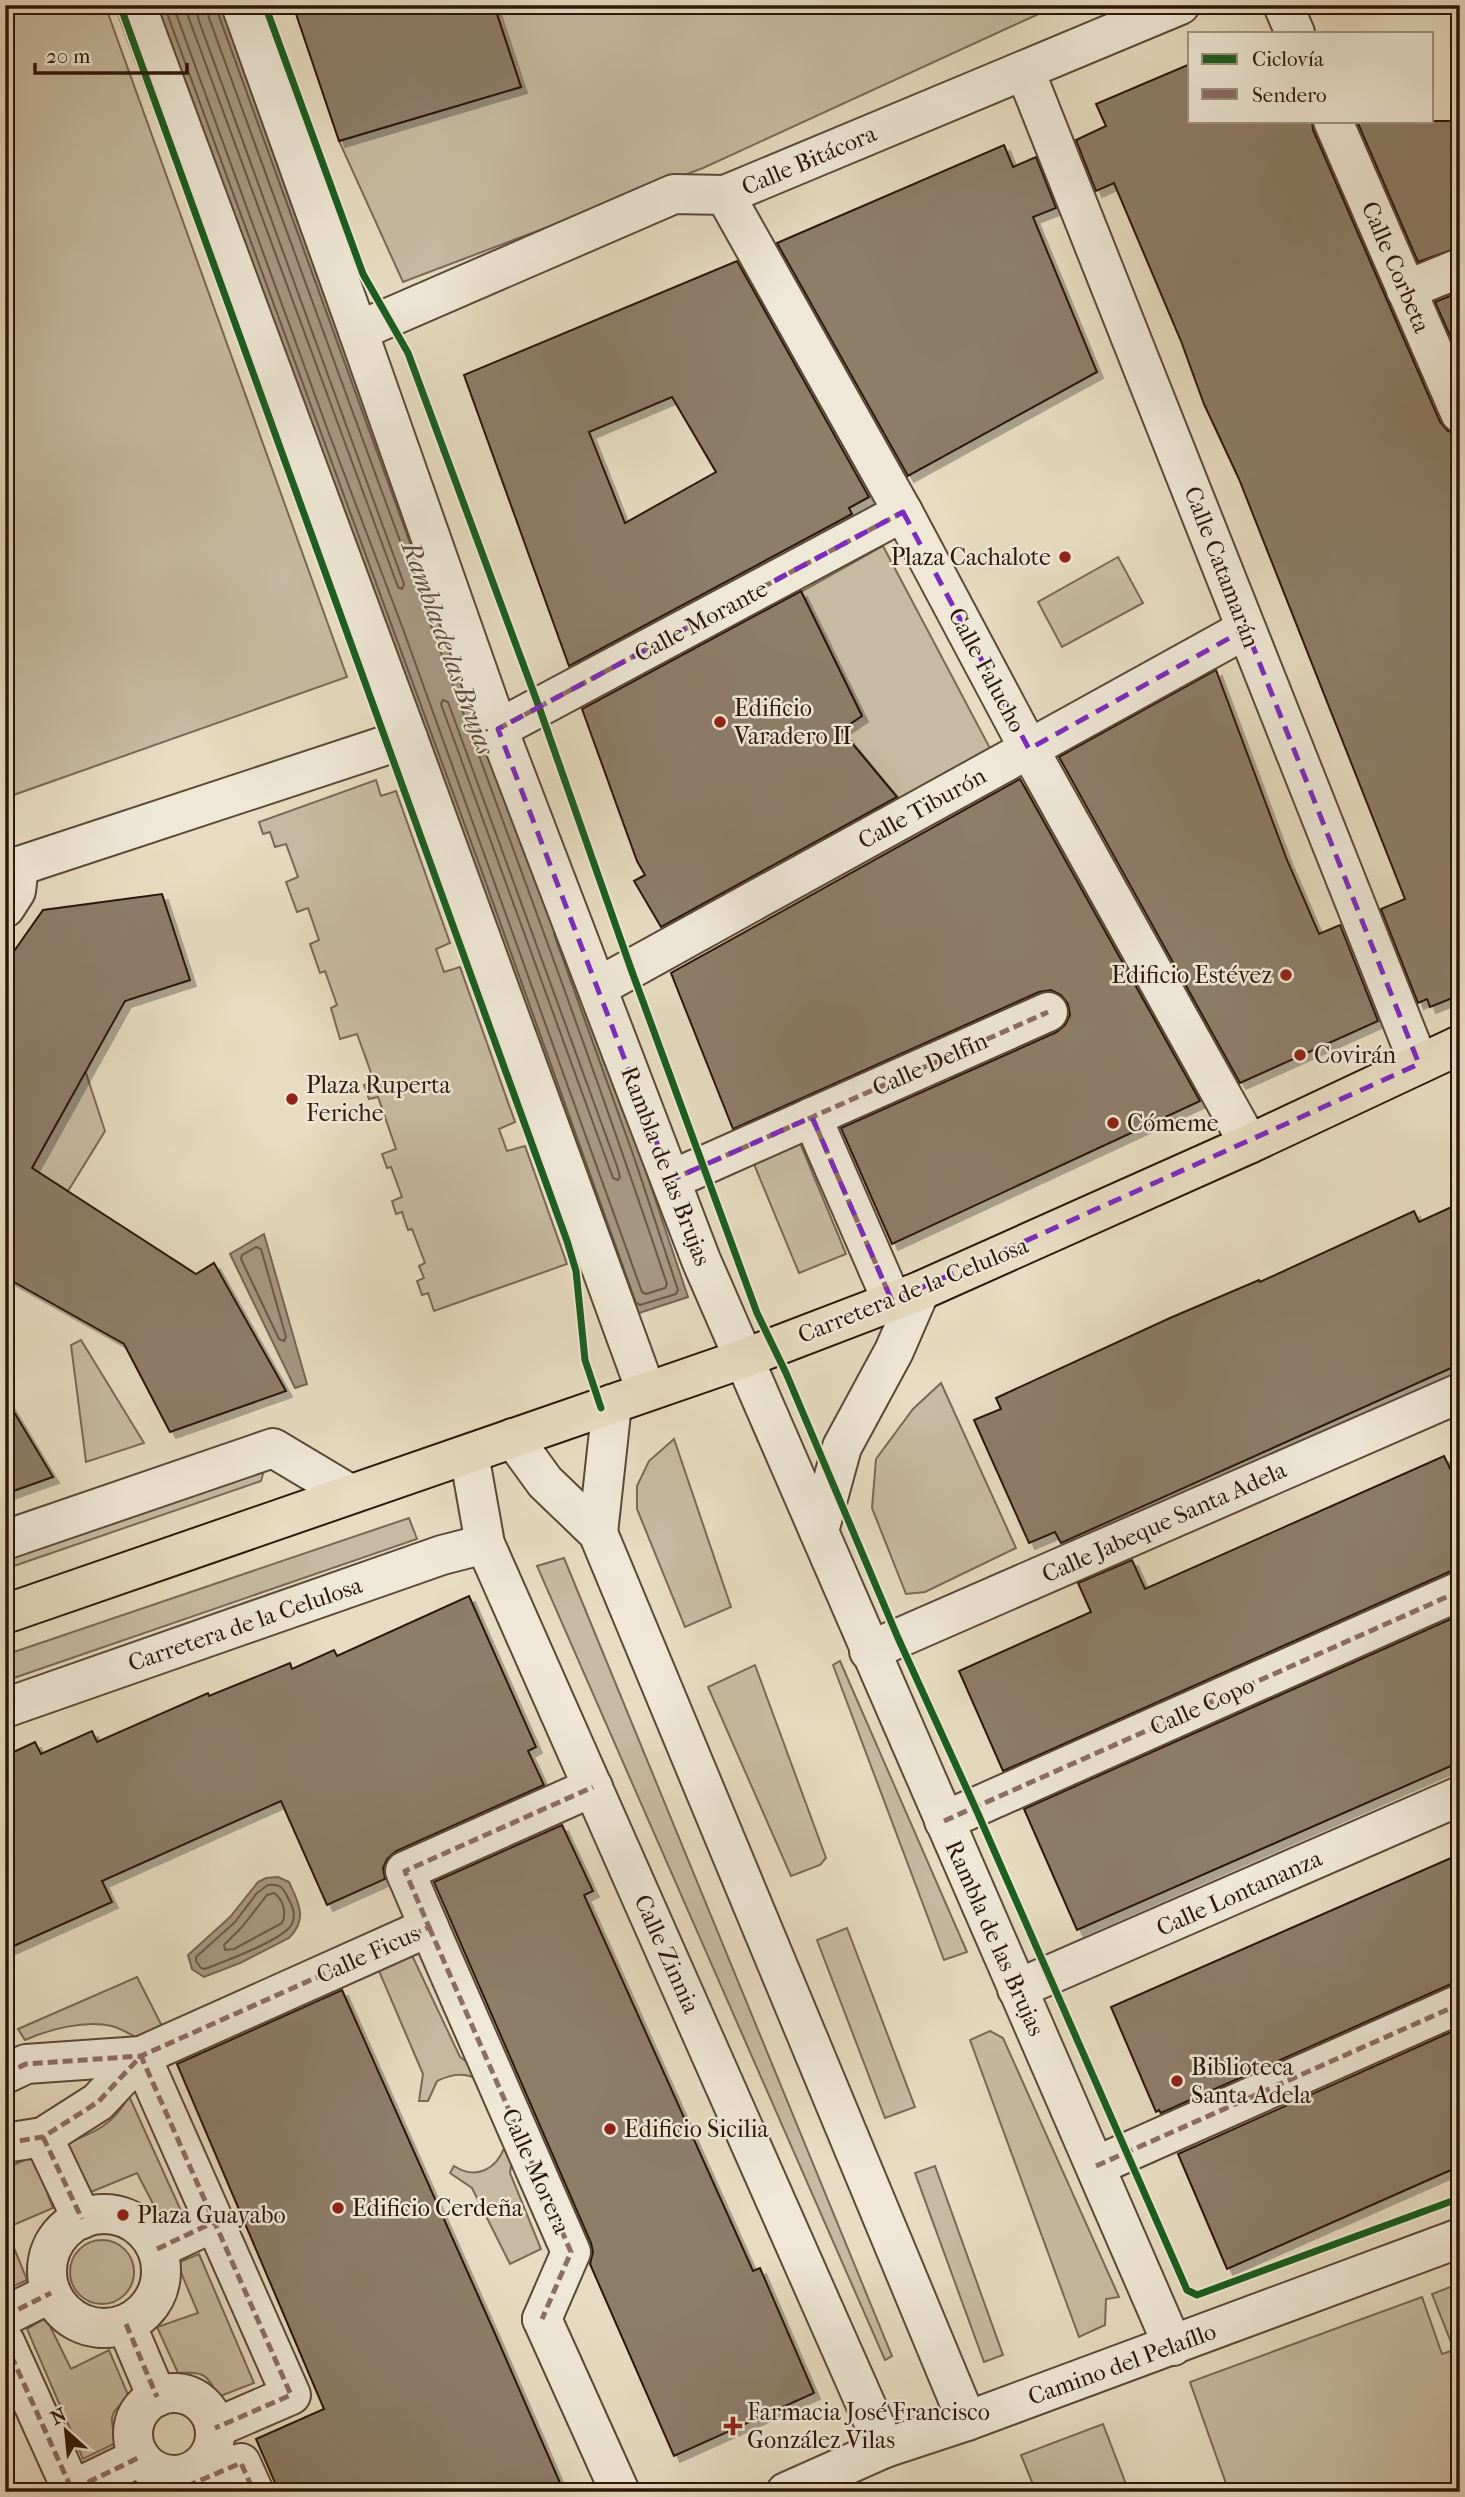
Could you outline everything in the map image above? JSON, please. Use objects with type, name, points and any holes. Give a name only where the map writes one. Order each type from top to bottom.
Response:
[{"type":"highway","name":"Carretera de la Celulosa","points":[[5,1614],[745,1358],[906,1296],[1249,1144],[1460,1045]]},
{"type":"street","points":[[136,5],[408,738],[629,1398],[598,1533]]},
{"type":"street","name":"Rambla de las Brujas","points":[[241,5],[498,729],[701,1260],[1173,2346]]},
{"type":"street","name":"Calle Bitácora","points":[[358,331],[674,194],[725,195],[1180,5]]},
{"type":"street","points":[[1283,5],[1295,32]]},
{"type":"street","name":"Calle Catamarán","points":[[1025,71],[1419,1064]]},
{"type":"street","name":"Calle Corbeta","points":[[1333,122],[1460,413]]},
{"type":"street","name":"Calle Falucho","points":[[725,195],[903,512],[1029,748],[1249,1144]]},
{"type":"street","points":[[1406,290],[1460,268]]},
{"type":"street","name":"Calle Morante","points":[[498,729],[903,512]]},
{"type":"street","name":"Calle Tiburón","points":[[598,987],[1245,629]]},
{"type":"street","points":[[5,908],[16,891],[12,862],[408,738]]},
{"type":"street","name":"Calle Delfín","points":[[671,1180],[1048,1012]]},
{"type":"street","points":[[812,1117],[906,1296],[894,1351],[842,1447],[819,1531]]},
{"type":"street","name":"Calle Jabeque Santa Adela","points":[[869,1651],[1460,1394]]},
{"type":"street","points":[[513,1438],[545,1482],[598,1533],[967,2421]]},
{"type":"street","points":[[5,1540],[273,1448],[350,1494]]},
{"type":"street","name":"Calle Zinnia","points":[[469,1454],[485,1544],[885,2448]]},
{"type":"street","name":"Carretera de la Celulosa","points":[[5,1708],[442,1555],[485,1544]]},
{"type":"street","name":"Calle Copo","points":[[944,1821],[1460,1591]]},
{"type":"street","name":"Calle Ficus","points":[[5,2074],[26,2064],[141,2056],[429,1927],[405,1871],[593,1787]]},
{"type":"street","name":"Calle Lontananza","points":[[1017,1989],[1460,1797]]},
{"type":"street","name":"Calle Morera","points":[[429,1927],[571,2252],[542,2319],[620,2492]]},
{"type":"street","points":[[1096,2166],[1460,2004]]},
{"type":"street","points":[[141,2056],[291,2395],[215,2428]]},
{"type":"street","name":"Calle Ficus","points":[[5,2143],[43,2137],[98,2102],[141,2056]]},
{"type":"street","points":[[43,2137],[82,2219]]},
{"type":"street","points":[[100,2214],[133,2222],[148,2234],[157,2249],[161,2266],[160,2284],[153,2301],[142,2314],[126,2324],[109,2328],[91,2327],[74,2320],[61,2308],[51,2293],[47,2276],[52,2250],[67,2228],[82,2219],[100,2214]]},
{"type":"street","points":[[157,2249],[214,2222]]},
{"type":"street","name":"Camino del Pelaíllo","points":[[786,2492],[885,2448],[1173,2346],[1460,2238]]},
{"type":"street","points":[[5,2316],[51,2293]]},
{"type":"street","points":[[126,2324],[157,2396]]},
{"type":"street","points":[[5,2342],[72,2490],[140,2457]]},
{"type":"street","points":[[187,2481],[212,2449],[215,2428],[211,2416],[204,2406],[193,2398],[169,2393],[157,2396],[139,2412],[134,2423],[133,2434],[140,2457],[157,2472],[187,2481],[241,2463],[254,2492]]},
{"type":"highlighted area","points":[[903,512],[1029,749],[1246,629],[1419,1064],[892,1301],[812,1117],[671,1180],[498,729]]},
{"type":"shaded area","points":[[5,5],[105,5],[347,677],[5,798]]},
{"type":"shaded area","points":[[494,5],[1058,5],[703,168],[403,282],[339,141],[521,87]]},
{"type":"shaded area","points":[[883,546],[992,752],[899,800],[859,751],[840,762],[827,739],[862,716],[801,592]]},
{"type":"shaded area","points":[[1118,557],[1143,603],[1062,647],[1038,602]]},
{"type":"shaded area","points":[[376,780],[381,796],[396,791],[450,943],[436,949],[444,972],[460,967],[515,1122],[499,1129],[507,1151],[525,1146],[567,1264],[434,1311],[428,1293],[422,1295],[417,1281],[424,1278],[419,1266],[425,1263],[412,1229],[408,1230],[402,1212],[396,1214],[392,1201],[402,1197],[391,1167],[387,1168],[382,1154],[396,1149],[378,1097],[369,1099],[364,1085],[374,1081],[357,1034],[340,1039],[331,1008],[337,1005],[325,971],[320,973],[310,944],[319,940],[308,908],[297,912],[286,882],[298,877],[286,844],[275,847],[270,832],[263,834],[259,822]]},
{"type":"shaded area","points":[[85,1070],[105,1131],[68,1191],[32,1168]]},
{"type":"shaded area","points":[[798,1138],[846,1254],[799,1273],[751,1157]]},
{"type":"shaded area","points":[[81,1340],[144,1443],[86,1462],[71,1345]]},
{"type":"shaded area","points":[[941,1383],[1016,1548],[925,1592],[906,1594],[872,1508],[876,1459],[913,1409]]},
{"type":"shaded area","points":[[674,1439],[731,1607],[685,1627],[637,1509],[637,1486],[649,1461]]},
{"type":"shaded area","points":[[260,1472],[263,1474],[261,1481],[5,1569],[5,1556]]},
{"type":"shaded area","points":[[409,1518],[417,1539],[5,1681],[5,1655]]},
{"type":"shaded area","points":[[564,1558],[892,2356],[885,2360],[537,1566]]},
{"type":"shaded area","points":[[840,1661],[967,1952],[944,1960],[833,1665]]},
{"type":"shaded area","points":[[755,1665],[826,1858],[820,1865],[791,1876],[708,1687]]},
{"type":"shaded area","points":[[847,1928],[915,2107],[885,2118],[817,1940]]},
{"type":"shaded area","points":[[409,1949],[460,2057],[483,2072],[479,2080],[458,2075],[437,2081],[428,2101],[419,2101],[423,2074],[376,1964]]},
{"type":"shaded area","points":[[137,1977],[164,2030],[142,2040],[116,2027],[101,2024],[67,2027],[25,2040],[18,2029]]},
{"type":"shaded area","points":[[990,2031],[1003,2038],[1119,2297],[1106,2299],[1105,2325],[1079,2337],[970,2040]]},
{"type":"shaded area","points":[[129,2096],[182,2213],[162,2221],[137,2173],[91,2192],[66,2143],[110,2121]]},
{"type":"shaded area","points":[[505,2146],[514,2146],[510,2173],[541,2249],[510,2264],[472,2188],[450,2173],[454,2166],[470,2172],[491,2167]]},
{"type":"shaded area","points":[[33,2156],[53,2208],[6,2228],[27,2280],[7,2289],[5,2169]]},
{"type":"shaded area","points":[[935,2166],[1003,2355],[984,2362],[915,2173]]},
{"type":"shaded area","points":[[96,2240],[108,2240],[125,2249],[132,2260],[132,2284],[125,2295],[108,2304],[96,2304],[84,2299],[75,2290],[70,2278],[70,2266],[75,2254],[84,2245]]},
{"type":"shaded area","points":[[199,2254],[254,2383],[218,2397],[204,2376],[178,2373],[157,2327],[198,2313],[177,2263]]},
{"type":"shaded area","points":[[1458,2284],[1460,2492],[1229,2492],[1190,2382],[1422,2297],[1442,2354],[1454,2350],[1432,2294]]},
{"type":"shaded area","points":[[46,2318],[71,2369],[109,2350],[129,2397],[112,2416],[118,2442],[83,2459],[27,2329]]},
{"type":"shaded area","points":[[1103,2424],[1129,2492],[1036,2492],[1021,2455]]},
{"type":"water","points":[[156,5],[221,5],[641,1157],[688,1297],[633,1315]]},
{"type":"water","points":[[264,1234],[307,1384],[295,1388],[230,1254]]},
{"type":"water","points":[[278,1877],[289,1882],[300,1911],[298,1924],[289,1938],[240,1963],[204,1977],[192,1969],[188,1955],[230,1917],[258,1882]]},
{"type":"building","points":[[293,5],[494,5],[521,87],[339,141]]},
{"type":"building","points":[[1188,65],[1188,122],[1312,122],[1313,130],[1440,422],[1448,431],[1460,434],[1460,995],[1430,1007],[1427,999],[1418,1003],[1381,909],[1405,899],[1239,479],[1204,404],[1181,341],[1114,183],[1096,191],[1076,140],[1106,126],[1096,104]]},
{"type":"building","points":[[1460,121],[1460,247],[1418,262],[1357,122]]},
{"type":"building","points":[[1004,145],[1013,167],[1036,157],[1056,208],[1033,217],[1097,372],[908,476],[777,243]]},
{"type":"building","points":[[737,261],[869,497],[849,508],[852,514],[569,666],[464,375]],"holes":[[[672,397],[716,472],[625,523],[589,432]]]},
{"type":"building","points":[[1460,292],[1460,358],[1435,302]]},
{"type":"building","name":"Edificio Varadero II","points":[[801,591],[862,716],[841,730],[897,797],[661,927],[634,881],[645,875],[637,861],[582,709]]},
{"type":"building","points":[[1216,670],[1287,860],[1319,934],[1340,925],[1378,1021],[1240,1083],[1059,757]]},
{"type":"building","points":[[1020,779],[1200,1101],[892,1244],[841,1128],[1057,1032],[1065,1025],[1070,1015],[1068,1004],[1061,995],[1051,990],[1039,992],[733,1129],[671,973]]},
{"type":"building","points":[[162,894],[190,980],[125,1001],[32,1168],[196,1274],[214,1263],[286,1391],[170,1432],[124,1344],[5,1277],[5,964],[43,910]]},
{"type":"building","points":[[1460,1203],[1460,1364],[1061,1543],[1055,1532],[1029,1543],[974,1420],[1001,1409],[996,1398],[1414,1211],[1419,1222]]},
{"type":"building","points":[[5,1397],[53,1477],[5,1494]]},
{"type":"building","points":[[1444,1456],[1460,1489],[1460,1570],[1451,1571],[1003,1771],[959,1671],[1091,1612],[1078,1583],[1132,1560],[1145,1589]]},
{"type":"building","points":[[469,1596],[536,1747],[528,1751],[544,1785],[396,1851],[387,1859],[383,1868],[385,1879],[327,1905],[281,1801],[102,1881],[112,1902],[5,1950],[5,1756],[35,1742],[41,1754],[92,1731],[97,1742],[208,1693],[209,1696],[290,1663],[292,1669],[334,1650],[337,1656]]},
{"type":"building","points":[[1460,1615],[1460,1762],[1077,1930],[1024,1809]]},
{"type":"building","name":"Edificio Sicilia","points":[[562,1825],[593,1891],[584,1895],[753,2271],[760,2268],[814,2393],[674,2456],[590,2264],[593,2252],[591,2243],[434,1882]]},
{"type":"building","points":[[1460,1854],[1460,1983],[1451,1984],[1161,2113],[1159,2110],[1156,2112],[1111,2007]]},
{"type":"building","name":"Edificio Cerdeña","points":[[342,1990],[564,2492],[279,2492],[256,2439],[324,2409],[177,2064]]},
{"type":"building","points":[[1460,2028],[1460,2166],[1227,2269],[1178,2154]]},
{"type":"marked path","points":[[498,729],[903,512]]},
{"type":"marked path","points":[[671,1180],[1048,1012]]},
{"type":"marked path","points":[[812,1117],[892,1301]]},
{"type":"marked path","points":[[944,1821],[1460,1591]]},
{"type":"marked path","points":[[5,2074],[26,2064],[141,2056],[429,1927],[405,1871],[593,1787]]},
{"type":"marked path","points":[[429,1927],[571,2252],[542,2319]]},
{"type":"marked path","points":[[1096,2166],[1460,2004]]},
{"type":"marked path","points":[[5,2143],[43,2137],[98,2102],[141,2056],[291,2395],[215,2428]]},
{"type":"marked path","points":[[43,2137],[82,2219]]},
{"type":"marked path","points":[[157,2249],[214,2222]]},
{"type":"marked path","points":[[5,2316],[51,2293]]},
{"type":"marked path","points":[[126,2324],[157,2397]]},
{"type":"marked path","points":[[5,2342],[72,2490],[140,2457]]},
{"type":"marked path","points":[[173,2492],[241,2463],[254,2492]]},
{"type":"cycle path","points":[[120,5],[567,1241],[576,1271],[585,1360],[601,1408]]},
{"type":"cycle path","points":[[265,5],[363,274],[408,353],[539,707],[631,969],[757,1313],[786,1373],[898,1638],[1187,2290],[1197,2295],[1452,2201],[1460,2221]]},
{"type":"place","name":"Plaza Cachalote","points":[[1065,557]]},
{"type":"place","name":"Edificio Varadero II","points":[[720,722]]},
{"type":"place","name":"Edificio Estévez","points":[[1286,975]]},
{"type":"place","name":"Covirán","points":[[1300,1055]]},
{"type":"place","name":"Plaza Ruperta Feriche","points":[[292,1099]]},
{"type":"place","name":"Cómeme","points":[[1113,1123]]},
{"type":"place","name":"Biblioteca Santa Adela","points":[[1177,2081]]},
{"type":"place","name":"Edificio Sicilia","points":[[610,2129]]},
{"type":"place","name":"Edificio Cerdeña","points":[[338,2208]]},
{"type":"place","name":"Plaza Guayabo","points":[[123,2215]]},
{"type":"place","name":"Farmacia José Francisco González Vilas","points":[[733,2426]]}]
